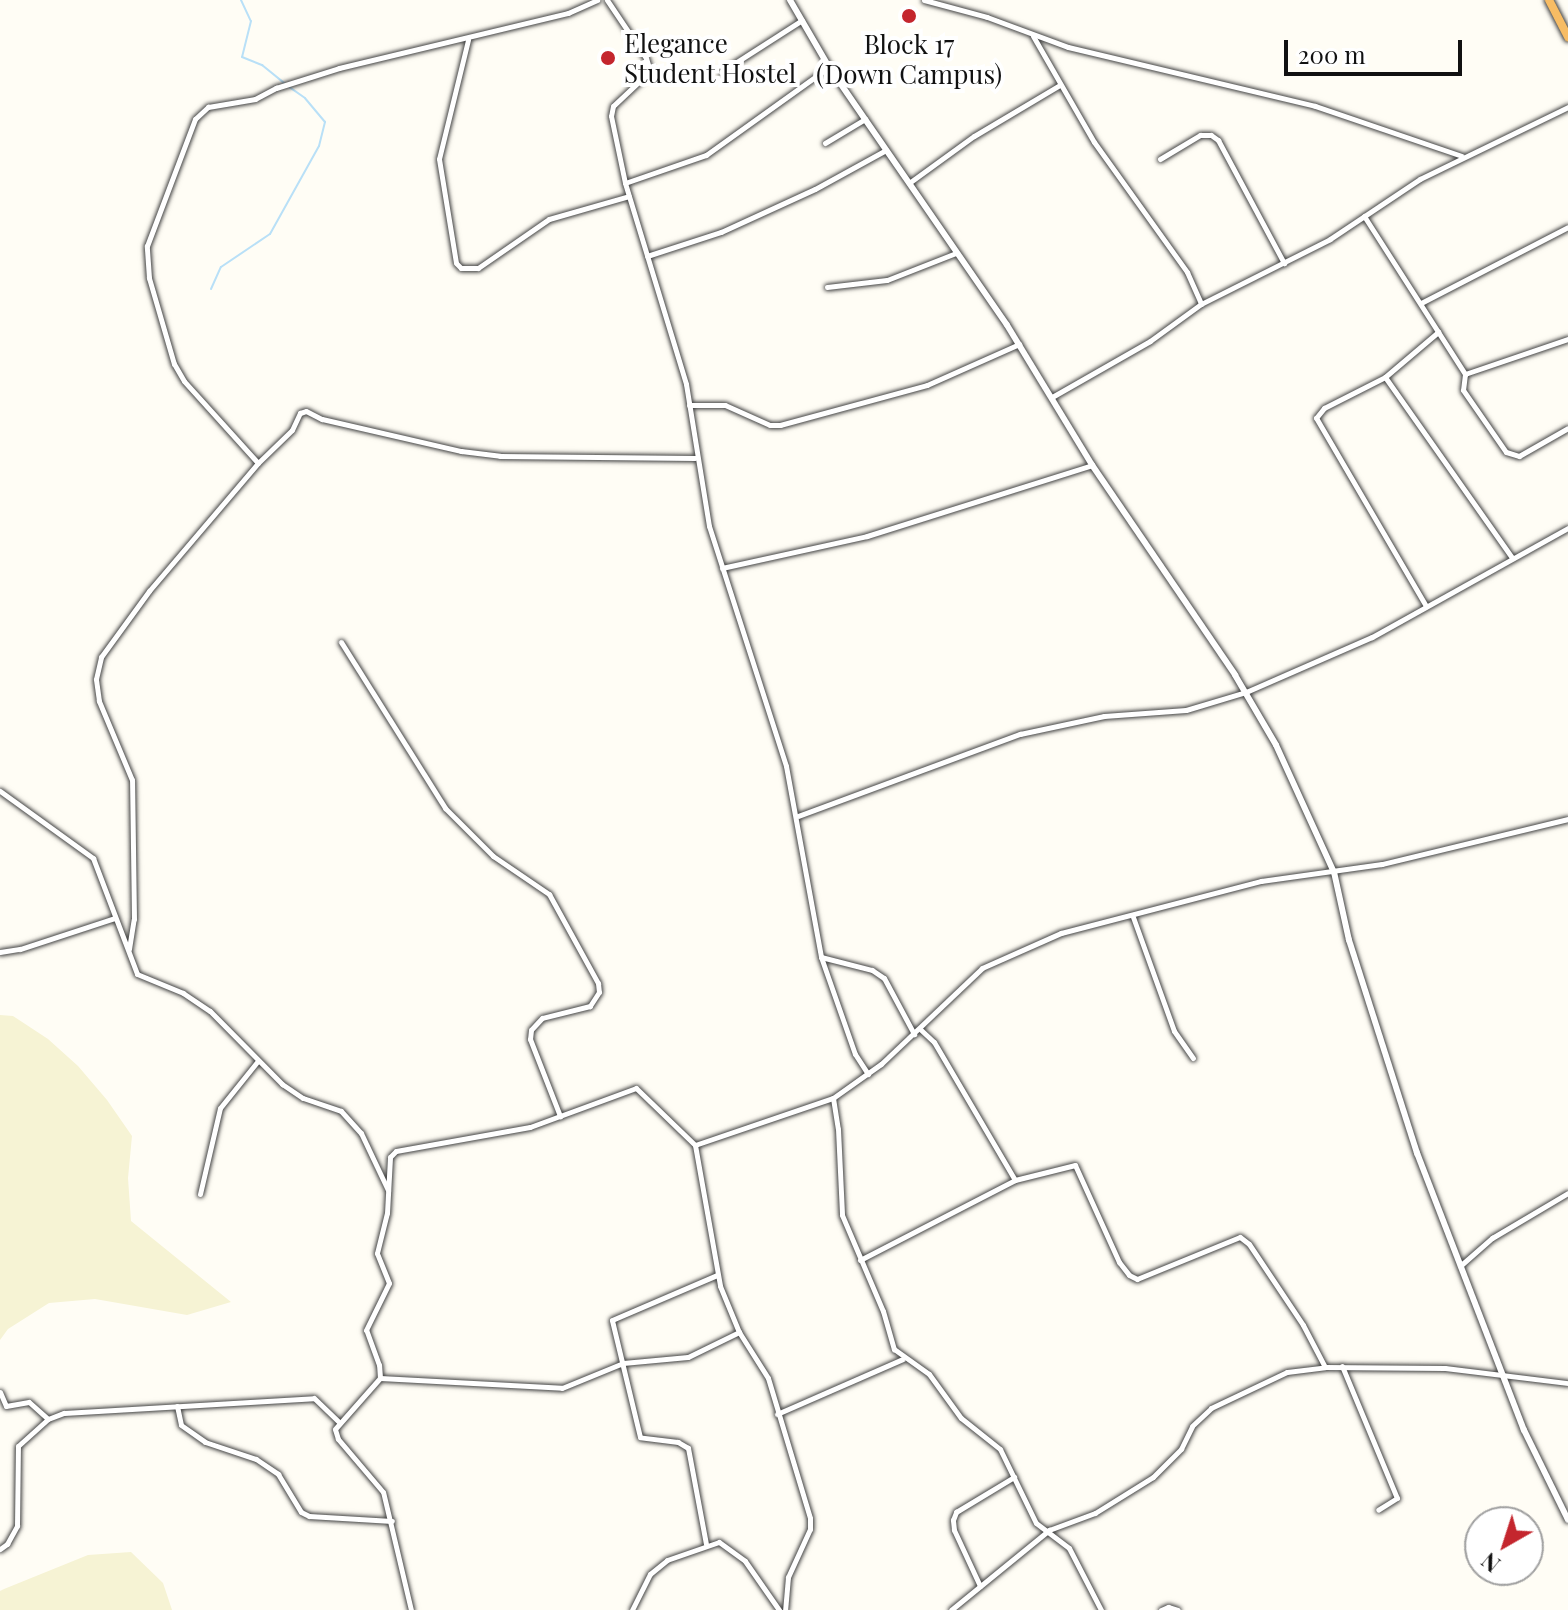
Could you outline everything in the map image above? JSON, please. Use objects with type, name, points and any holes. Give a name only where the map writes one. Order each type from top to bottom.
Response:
[{"type":"highway","points":[[1549,0],[1568,37]]},
{"type":"street","points":[[258,463],[184,381],[174,364],[149,278],[147,246],[195,119],[208,107],[255,99],[276,88],[339,68],[568,13],[597,0]]},
{"type":"street","points":[[607,0],[646,58],[649,68],[646,75],[613,106],[611,116],[625,183],[686,384],[695,458],[709,526],[766,696],[798,816],[821,957],[855,1054],[868,1074]]},
{"type":"street","points":[[790,0],[829,67],[1019,344],[1092,465],[1246,692],[1276,745],[1334,872],[1349,940],[1397,1095],[1500,1374],[1568,1520]]},
{"type":"street","points":[[924,0],[987,17],[1033,36],[1315,106],[1463,157]]},
{"type":"street","points":[[721,72],[802,20]]},
{"type":"street","points":[[1033,36],[1094,142],[1187,272],[1201,304]]},
{"type":"street","points":[[468,39],[439,159],[456,263],[461,268],[478,268],[549,219],[629,196]]},
{"type":"street","points":[[625,183],[706,155],[829,67]]},
{"type":"street","points":[[908,184],[974,136],[1060,85]]},
{"type":"street","points":[[1052,397],[1150,341],[1201,304],[1284,263],[1463,157],[1568,107]]},
{"type":"street","points":[[825,143],[865,119]]},
{"type":"street","points":[[1160,159],[1200,135],[1211,135],[1218,140],[1284,263]]},
{"type":"street","points":[[647,256],[721,232],[815,189],[886,150]]},
{"type":"street","points":[[1364,216],[1465,374],[1463,390],[1512,456],[1519,456],[1568,428]]},
{"type":"street","points":[[1421,303],[1568,227]]},
{"type":"street","points":[[827,287],[887,280],[956,253]]},
{"type":"street","points":[[1426,606],[1316,418],[1324,408],[1385,377],[1438,332]]},
{"type":"street","points":[[1465,374],[1568,339]]},
{"type":"street","points":[[689,405],[725,405],[770,425],[780,425],[927,385],[1019,344]]},
{"type":"street","points":[[1385,377],[1512,558]]},
{"type":"street","points":[[129,949],[134,919],[132,780],[99,701],[96,679],[101,657],[149,591],[258,463],[292,430],[300,413],[306,411],[322,419],[424,443],[500,456],[695,458]]},
{"type":"street","points":[[722,568],[867,536],[1092,465]]},
{"type":"street","points":[[798,816],[1020,734],[1104,716],[1164,714],[1246,692],[1325,660],[1568,528]]},
{"type":"street","points":[[341,642],[445,808],[493,856],[549,894],[598,983],[599,992],[590,1006],[542,1018],[531,1030],[530,1039],[560,1116]]},
{"type":"street","points":[[0,791],[93,858],[137,974],[183,993],[210,1011],[233,1032],[257,1062],[303,1098],[341,1111],[354,1124],[388,1192]]},
{"type":"street","points":[[695,1145],[833,1098],[868,1074],[920,1029],[957,988],[982,968],[1011,952],[1061,933],[1133,917],[1261,881],[1334,872],[1568,819]]},
{"type":"street","points":[[1133,917],[1174,1031],[1193,1058]]},
{"type":"street","points":[[0,952],[20,949],[115,918]]},
{"type":"street","points":[[821,957],[872,970],[884,978],[914,1034]]},
{"type":"street","points":[[920,1029],[934,1042],[1015,1180]]},
{"type":"street","points":[[200,1194],[220,1108],[257,1062]]},
{"type":"street","points":[[411,1610],[383,1492],[335,1434],[339,1422],[380,1378],[379,1365],[366,1330],[389,1283],[377,1253],[385,1226],[390,1157],[396,1151],[530,1127],[636,1088],[695,1145],[713,1235],[717,1275],[739,1332],[764,1369],[810,1518],[810,1529],[788,1577],[782,1610],[769,1600],[757,1575],[733,1549],[719,1542],[667,1560],[650,1574],[632,1610]]},
{"type":"street","points":[[833,1098],[842,1215],[883,1311],[889,1339],[903,1359],[929,1374],[961,1418],[1000,1449],[1036,1523],[1069,1548],[1101,1610]]},
{"type":"street","points":[[860,1260],[1015,1180],[1068,1164],[1075,1165],[1119,1262],[1129,1275],[1137,1279],[1240,1237],[1249,1244],[1303,1325],[1325,1367]]},
{"type":"street","points":[[1460,1266],[1492,1238],[1568,1193]]},
{"type":"street","points":[[706,1544],[688,1448],[678,1442],[640,1437],[612,1320],[717,1275]]},
{"type":"street","points":[[380,1378],[562,1388],[623,1363],[688,1357],[739,1332]]},
{"type":"street","points":[[777,1414],[903,1359]]},
{"type":"street","points":[[1342,1366],[1397,1498],[1378,1510]]},
{"type":"street","points":[[951,1610],[1049,1530],[1095,1513],[1153,1477],[1181,1449],[1192,1426],[1211,1408],[1287,1372],[1342,1366],[1500,1374],[1568,1383]]},
{"type":"street","points":[[0,1392],[6,1406],[29,1402],[48,1419]]},
{"type":"street","points":[[0,1549],[7,1544],[17,1526],[18,1446],[48,1419],[64,1413],[314,1398],[339,1422]]},
{"type":"street","points":[[177,1406],[181,1425],[205,1442],[256,1459],[278,1474],[301,1512],[321,1517],[392,1521]]},
{"type":"street","points":[[980,1586],[954,1530],[953,1520],[956,1512],[1014,1477]]},
{"type":"street","points":[[1161,1610],[1168,1607],[1178,1610]]},
{"type":"shaded area","points":[[0,1015],[13,1016],[48,1039],[78,1066],[107,1100],[132,1136],[128,1178],[131,1221],[231,1302],[187,1315],[95,1299],[49,1303],[8,1329],[0,1340]]},
{"type":"shaded area","points":[[131,1552],[163,1583],[172,1610],[0,1610],[0,1591],[4,1589],[88,1555]]},
{"type":"waterway","points":[[241,0],[251,21],[242,57],[262,65],[284,83]]},
{"type":"waterway","points":[[211,289],[221,267],[270,234],[319,146],[325,122],[305,98],[289,87]]},
{"type":"place","name":"Block 17 (Down Campus)","points":[[909,16]]},
{"type":"place","name":"Elegance Student Hostel","points":[[608,58]]}]
